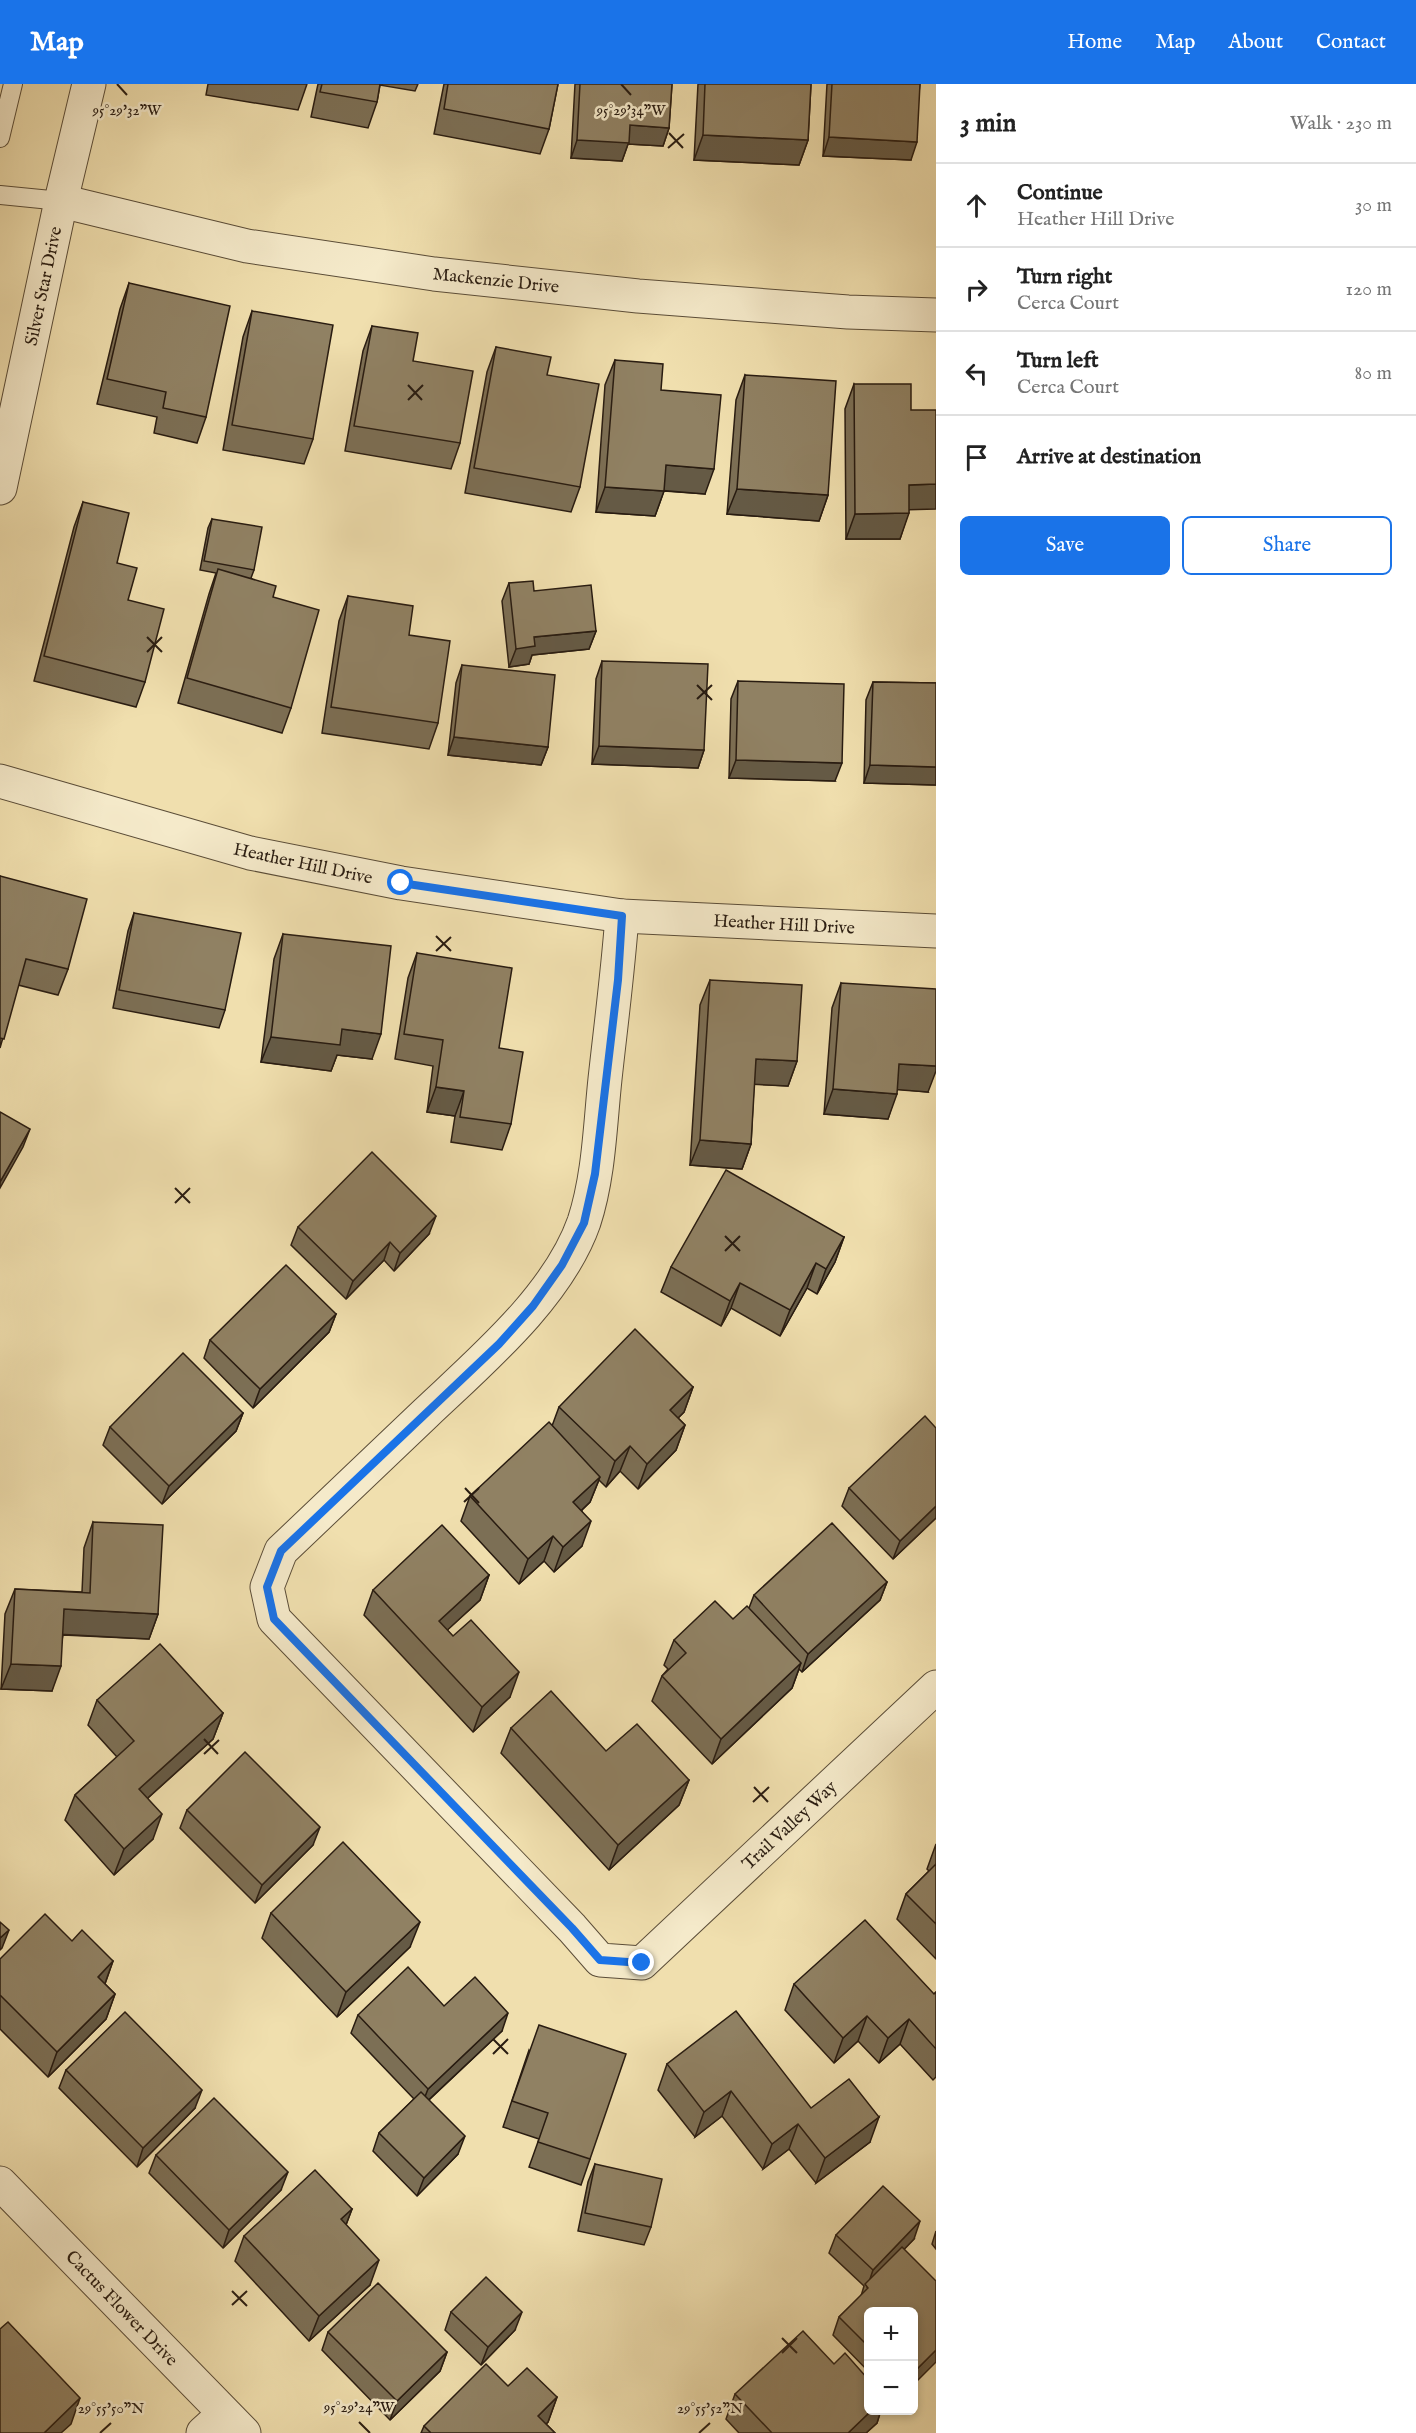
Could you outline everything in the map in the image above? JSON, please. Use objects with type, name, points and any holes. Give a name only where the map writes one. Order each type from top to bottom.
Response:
[{"type":"street","name":"Silver Star Drive","points":[[0,488],[6,430],[89,84]]},
{"type":"street","name":"Mackenzie Drive","points":[[61,201],[248,246],[434,274],[638,296],[849,312],[936,315]]},
{"type":"street","name":"Heather Hill Drive","points":[[0,781],[250,853],[401,883],[622,916],[936,931]]},
{"type":"street","name":"Trail Valley Way","points":[[622,916],[618,980],[595,1174],[584,1223],[562,1265],[533,1306],[499,1344],[281,1551],[267,1587],[274,1619],[572,1928],[600,1960],[642,1963],[936,1687]]},
{"type":"street","name":"Cactus Flower Drive","points":[[0,2183],[224,2427]]},
{"type":"lane","points":[[0,138],[13,84]]},
{"type":"lane","points":[[0,195],[61,201]]},
{"type":"building","points":[[322,84],[380,84],[377,102],[320,92]]},
{"type":"building","points":[[448,84],[558,84],[549,129],[444,109]]},
{"type":"building","points":[[580,84],[672,84],[669,128],[630,125],[629,143],[577,140]]},
{"type":"building","points":[[705,84],[811,84],[808,140],[703,135]]},
{"type":"building","points":[[832,84],[920,84],[917,142],[829,137]]},
{"type":"building","points":[[129,283],[230,306],[206,417],[163,408],[166,392],[107,379]]},
{"type":"building","points":[[252,311],[333,325],[313,439],[232,425]]},
{"type":"building","points":[[372,326],[418,333],[413,361],[473,371],[460,443],[354,426]]},
{"type":"building","points":[[496,347],[551,357],[547,375],[599,384],[580,487],[474,468]]},
{"type":"building","points":[[615,360],[663,364],[661,390],[721,395],[714,469],[666,465],[664,491],[605,487]]},
{"type":"building","points":[[745,375],[836,381],[828,495],[737,489]]},
{"type":"building","points":[[854,384],[911,384],[911,410],[936,410],[936,484],[909,485],[909,513],[855,514]]},
{"type":"building","points":[[83,502],[129,513],[117,563],[137,568],[128,600],[164,609],[145,682],[44,656]]},
{"type":"building","points":[[212,519],[262,527],[254,570],[204,561]]},
{"type":"building","points":[[218,569],[276,586],[273,597],[319,610],[291,708],[187,678]]},
{"type":"building","points":[[533,581],[534,591],[591,585],[596,631],[534,637],[535,646],[516,649],[509,583]]},
{"type":"building","points":[[348,596],[413,606],[409,635],[450,641],[438,723],[331,707]]},
{"type":"building","points":[[602,661],[708,664],[704,750],[599,746]]},
{"type":"building","points":[[462,665],[555,675],[548,747],[454,737]]},
{"type":"building","points":[[738,681],[844,684],[842,763],[736,760]]},
{"type":"building","points":[[873,682],[936,683],[936,767],[870,765]]},
{"type":"building","points":[[0,876],[87,899],[68,969],[26,959],[4,1039],[0,1038]]},
{"type":"building","points":[[134,913],[241,933],[225,1010],[119,990]]},
{"type":"building","points":[[283,934],[391,946],[381,1034],[342,1029],[340,1045],[271,1037]]},
{"type":"building","points":[[417,953],[512,968],[499,1048],[523,1052],[511,1124],[460,1117],[464,1091],[436,1087],[443,1040],[404,1034]]},
{"type":"building","points":[[710,980],[802,985],[797,1061],[756,1059],[751,1144],[700,1140]]},
{"type":"building","points":[[841,983],[936,989],[936,1066],[899,1064],[897,1094],[833,1089]]},
{"type":"building","points":[[0,1112],[30,1129],[0,1182]]},
{"type":"building","points":[[372,1152],[436,1216],[400,1253],[390,1242],[353,1281],[298,1227]]},
{"type":"building","points":[[726,1170],[844,1237],[826,1269],[816,1263],[790,1310],[740,1283],[730,1301],[671,1267]]},
{"type":"building","points":[[286,1265],[336,1314],[260,1389],[210,1340]]},
{"type":"building","points":[[635,1329],[693,1387],[670,1410],[685,1425],[647,1464],[630,1446],[615,1461],[559,1407]]},
{"type":"building","points":[[183,1353],[243,1413],[169,1486],[110,1427]]},
{"type":"building","points":[[925,1416],[936,1428],[936,1506],[900,1541],[849,1488]]},
{"type":"building","points":[[549,1422],[600,1477],[573,1502],[591,1521],[563,1547],[553,1536],[528,1559],[470,1496]]},
{"type":"building","points":[[93,1522],[163,1525],[158,1614],[64,1609],[61,1666],[11,1664],[15,1589],[90,1593]]},
{"type":"building","points":[[832,1523],[887,1582],[808,1654],[754,1595]]},
{"type":"building","points":[[442,1525],[489,1575],[439,1621],[453,1636],[471,1620],[519,1672],[482,1707],[373,1590]]},
{"type":"building","points":[[715,1601],[733,1619],[747,1606],[801,1663],[721,1739],[662,1676],[686,1653],[674,1640]]},
{"type":"building","points":[[160,1644],[223,1713],[139,1789],[162,1814],[124,1849],[75,1795],[134,1741],[97,1700]]},
{"type":"building","points":[[551,1691],[606,1751],[637,1724],[689,1780],[618,1845],[511,1728]]},
{"type":"building","points":[[245,1752],[320,1827],[262,1885],[187,1810]]},
{"type":"building","points":[[343,1842],[420,1922],[346,1992],[271,1913]]},
{"type":"building","points":[[936,1864],[936,1924],[906,1894]]},
{"type":"building","points":[[45,1914],[72,1941],[82,1930],[113,1961],[98,1977],[115,1994],[57,2052],[0,1995],[0,1959]]},
{"type":"building","points":[[865,1920],[934,1994],[936,1992],[936,2049],[909,2019],[888,2038],[867,2016],[843,2038],[794,1984]]},
{"type":"building","points":[[0,1922],[9,1930],[0,1938]]},
{"type":"building","points":[[408,1967],[444,2006],[475,1977],[508,2013],[428,2089],[358,2015]]},
{"type":"building","points":[[736,2011],[811,2108],[849,2079],[879,2117],[825,2158],[798,2124],[772,2144],[731,2091],[704,2112],[667,2064]]},
{"type":"building","points":[[125,2012],[202,2090],[143,2148],[66,2070]]},
{"type":"building","points":[[539,2025],[626,2054],[590,2159],[538,2142],[548,2113],[512,2101]]},
{"type":"building","points":[[421,2092],[465,2136],[424,2178],[379,2133]]},
{"type":"building","points":[[214,2098],[288,2172],[229,2230],[156,2155]]},
{"type":"building","points":[[595,2164],[662,2179],[651,2227],[585,2213]]},
{"type":"building","points":[[315,2170],[352,2209],[341,2219],[379,2260],[319,2316],[244,2236]]},
{"type":"building","points":[[883,2186],[920,2221],[873,2270],[836,2235]]},
{"type":"building","points":[[902,2247],[936,2281],[936,2350],[918,2368],[918,2307],[864,2307],[864,2342],[839,2317],[868,2288],[865,2284]]},
{"type":"building","points":[[486,2277],[522,2312],[488,2347],[451,2312]]},
{"type":"building","points":[[378,2283],[447,2352],[397,2401],[328,2332]]},
{"type":"building","points":[[8,2322],[80,2398],[44,2433],[0,2432],[0,2329]]},
{"type":"building","points":[[803,2331],[834,2364],[845,2353],[864,2374],[864,2415],[867,2415],[848,2433],[772,2433],[735,2394]]},
{"type":"building","points":[[486,2364],[508,2386],[527,2368],[557,2397],[538,2416],[555,2433],[431,2433],[424,2426]]},
{"type":"route","points":[[401,883],[622,916],[618,980],[595,1174],[584,1223],[562,1265],[533,1306],[499,1344],[281,1551],[267,1587],[274,1619],[572,1928],[600,1960],[642,1963]]}]
